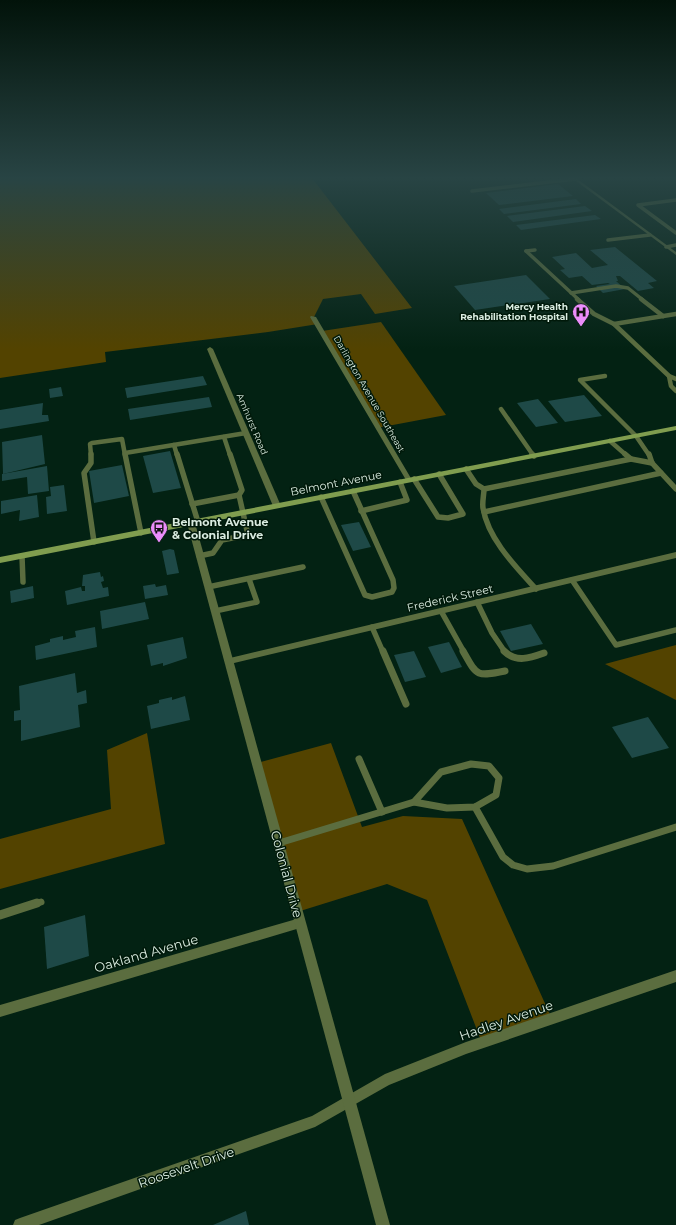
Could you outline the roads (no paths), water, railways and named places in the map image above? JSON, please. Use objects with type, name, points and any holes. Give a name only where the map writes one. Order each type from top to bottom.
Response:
[{"type":"main road","name":"Belmont Avenue","points":[[0,560],[676,428]]},
{"type":"street","points":[[651,235],[676,254]]},
{"type":"street","name":"Darlington Avenue Southeast","points":[[314,317],[412,480]]},
{"type":"street","name":"Amhurst Road","points":[[210,349],[277,506]]},
{"type":"street","name":"Colonial Drive","points":[[194,522],[199,556],[230,661],[383,1225]]},
{"type":"street","name":"Frederick Street","points":[[230,661],[676,555]]},
{"type":"street","name":"Oakland Avenue","points":[[0,1011],[300,922]]},
{"type":"street","name":"Hadley Avenue","points":[[349,1101],[385,1080],[466,1048],[676,976]]},
{"type":"street","name":"Roosevelt Drive","points":[[20,1225],[315,1121],[349,1101]]},
{"type":"lane","points":[[608,240],[642,235]]},
{"type":"lane","points":[[666,247],[676,245]]},
{"type":"lane","points":[[535,250],[526,251],[594,314],[614,324],[669,376],[676,379]]},
{"type":"lane","points":[[571,293],[624,287],[634,291],[663,316]]},
{"type":"lane","points":[[614,324],[676,314]]},
{"type":"lane","points":[[605,376],[580,380],[636,436],[648,451],[652,463],[676,489]]},
{"type":"lane","points":[[669,376],[671,386],[676,391]]},
{"type":"lane","points":[[501,409],[534,456]]},
{"type":"lane","points":[[125,453],[246,433]]},
{"type":"lane","points":[[199,556],[213,552],[222,540],[248,535],[239,495],[242,490],[224,437]]},
{"type":"lane","points":[[94,542],[84,473],[91,463],[90,444],[122,439],[141,533]]},
{"type":"lane","points":[[610,441],[631,459]]},
{"type":"lane","points":[[174,445],[192,504],[194,522]]},
{"type":"lane","points":[[466,469],[476,484],[484,489],[631,459],[652,463]]},
{"type":"lane","points":[[484,512],[661,473]]},
{"type":"lane","points":[[412,480],[438,517],[448,518],[463,514],[439,474]]},
{"type":"lane","points":[[361,511],[407,500],[400,482]]},
{"type":"lane","points":[[484,489],[484,512],[492,528],[513,564],[536,588]]},
{"type":"lane","points":[[321,497],[360,587],[365,595],[372,597],[392,592],[394,588],[393,580],[353,491]]},
{"type":"lane","points":[[192,504],[239,495]]},
{"type":"lane","points":[[22,556],[23,582]]},
{"type":"lane","points":[[208,587],[303,567]]},
{"type":"lane","points":[[215,611],[257,602],[249,579]]},
{"type":"lane","points":[[572,580],[616,645],[676,630]]},
{"type":"lane","points":[[477,602],[499,644],[509,656],[516,659],[544,653]]},
{"type":"lane","points":[[441,611],[477,674],[487,675],[505,671]]},
{"type":"lane","points":[[372,627],[406,704]]},
{"type":"lane","points":[[359,758],[382,812]]},
{"type":"lane","points":[[279,843],[414,802],[447,808],[476,807],[496,795],[499,778],[489,766],[471,764],[442,772],[414,802]]},
{"type":"lane","points":[[476,807],[503,857],[513,865],[527,869],[553,866],[676,827]]},
{"type":"lane","points":[[0,915],[41,902]]},
{"type":"place","name":"Mercy Health Rehabilitation Hospital","points":[[581,327]]},
{"type":"place","name":"Belmont Avenue & Colonial Drive","points":[[159,543]]}]
